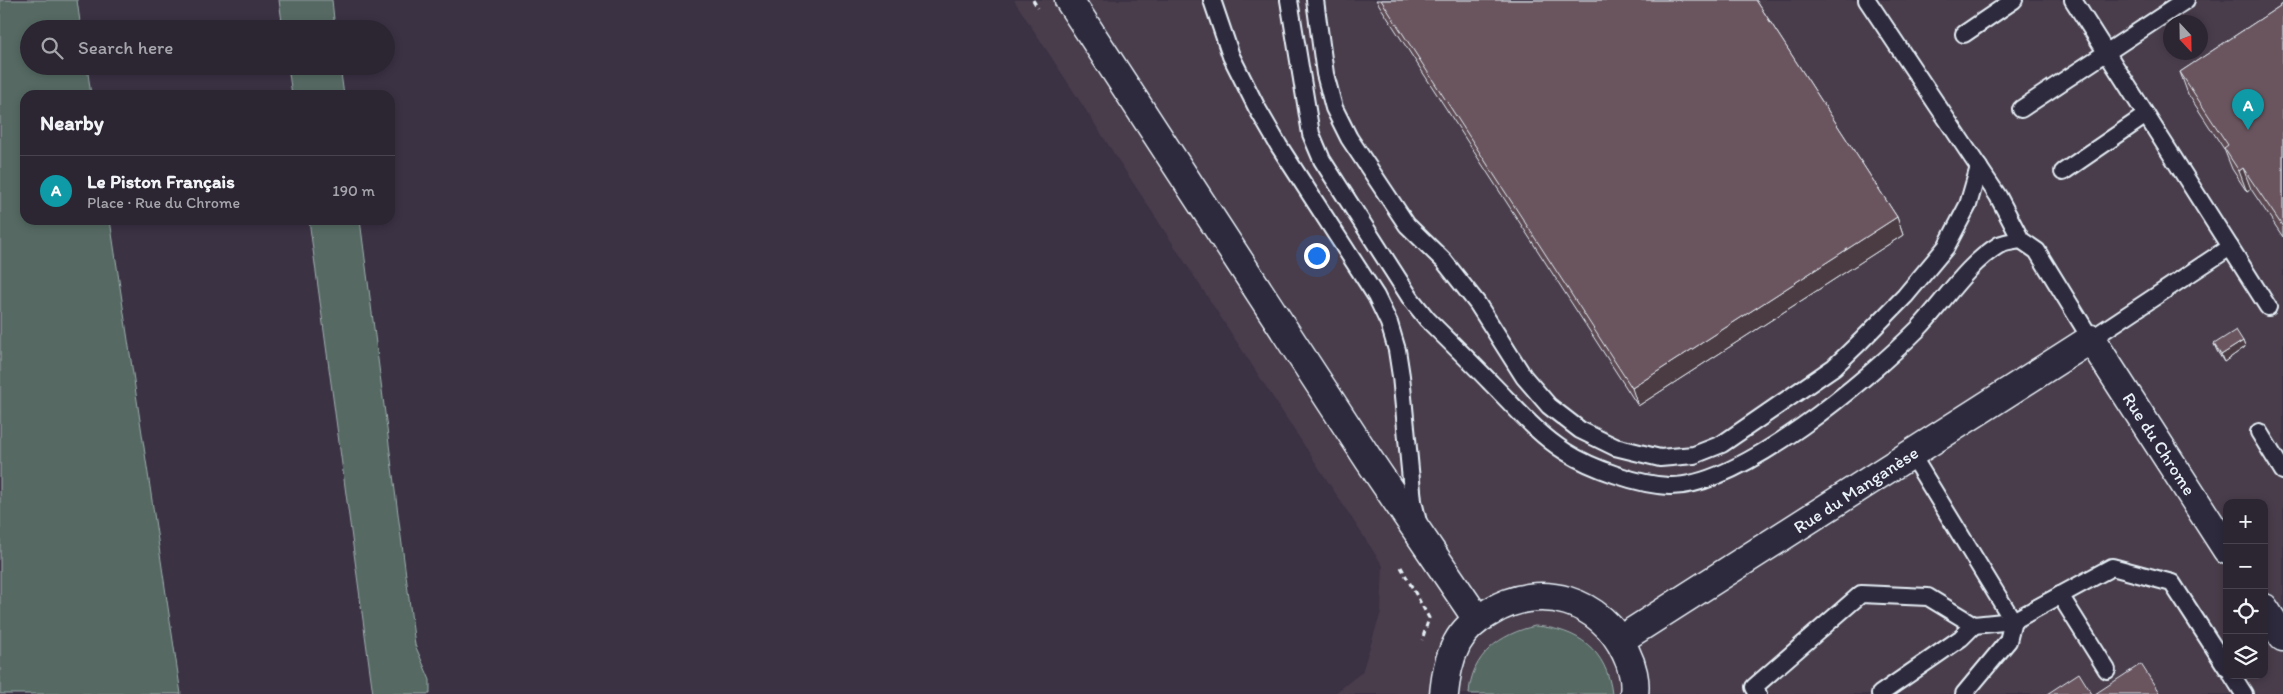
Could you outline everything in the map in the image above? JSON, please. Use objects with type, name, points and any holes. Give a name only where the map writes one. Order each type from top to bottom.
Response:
[{"type":"street","points":[[1069,0],[1368,460],[1477,620]]},
{"type":"street","name":"Rue du Manganèse","points":[[1620,640],[2091,339]]},
{"type":"street","name":"Rue du Chrome","points":[[2091,339],[2223,544]]},
{"type":"street","points":[[1444,694],[1447,668],[1454,650],[1458,642],[1477,620],[1505,602],[1537,596],[1569,600],[1598,616],[1620,640],[1631,663],[1634,694]]},
{"type":"street","points":[[2268,614],[2283,637]]},
{"type":"lane","points":[[1290,0],[1310,134],[1322,160],[1411,299],[1427,319],[1538,432],[1567,453],[1597,467],[1639,481],[1670,486],[1702,481],[1738,466],[1787,438],[1852,388],[1918,329],[1979,261],[2000,244],[2021,240]]},
{"type":"lane","points":[[1314,0],[1325,74],[1334,108],[1349,138],[1407,225],[1444,261],[1477,303],[1524,377],[1549,406],[1580,430],[1615,447],[1660,458],[1694,455],[1722,444],[1834,367],[1905,296],[1946,247],[1968,205],[1979,167]]},
{"type":"lane","points":[[1867,0],[1998,196],[2021,240],[2037,251],[2091,339],[2230,247]]},
{"type":"lane","points":[[1964,34],[2014,0]]},
{"type":"lane","points":[[2073,0],[2268,307]]},
{"type":"lane","points":[[2021,108],[2186,0]]},
{"type":"lane","points":[[1211,1],[1231,56],[1262,116],[1279,146],[1376,296],[1389,323],[1397,350],[1401,376],[1413,501],[1425,543]]},
{"type":"lane","points":[[2063,172],[2146,115]]},
{"type":"lane","points":[[2259,432],[2283,471]]},
{"type":"lane","points":[[1911,454],[2013,621],[2008,641],[1964,694]]},
{"type":"lane","points":[[1758,694],[1754,687],[1861,594],[1928,597],[1974,625],[2013,621],[2112,567],[2172,583],[2223,662]]},
{"type":"lane","points":[[2060,595],[2107,670]]},
{"type":"lane","points":[[1880,694],[1961,638],[1974,625]]},
{"type":"lane","points":[[2235,679],[2244,694]]},
{"type":"path","points":[[1033,0],[1039,8]]},
{"type":"path","points":[[1398,562],[1429,618],[1422,642]]},
{"type":"shaded area","points":[[1014,0],[2283,0],[2283,694],[1334,694],[1362,672],[1381,612],[1383,566]]},
{"type":"green space","points":[[0,0],[77,0],[80,20],[20,20],[20,75],[88,75],[90,90],[20,90],[20,225],[111,225],[181,694],[0,694]]},
{"type":"green space","points":[[279,0],[332,0],[334,20],[282,20]]},
{"type":"green space","points":[[289,75],[341,75],[343,90],[291,90]]},
{"type":"green space","points":[[310,225],[361,225],[415,645],[430,680],[430,694],[373,694]]},
{"type":"green space","points":[[1535,626],[1564,632],[1577,637],[1588,645],[1604,665],[1612,694],[1469,694],[1475,668],[1490,648],[1510,635]]},
{"type":"building","points":[[1381,0],[1756,0],[1897,217],[1632,388]]},
{"type":"building","points":[[2283,4],[2283,227],[2243,168],[2239,171],[2224,148],[2228,145],[2180,72],[2198,60],[2208,60],[2208,54]]},
{"type":"building","points":[[2236,330],[2243,341],[2221,355],[2214,344]]},
{"type":"building","points":[[2141,664],[2160,694],[2095,694]]},
{"type":"building","points":[[2079,673],[2092,694],[2047,694]]},
{"type":"place","name":"Le Piston Français","points":[[2248,130]]}]
